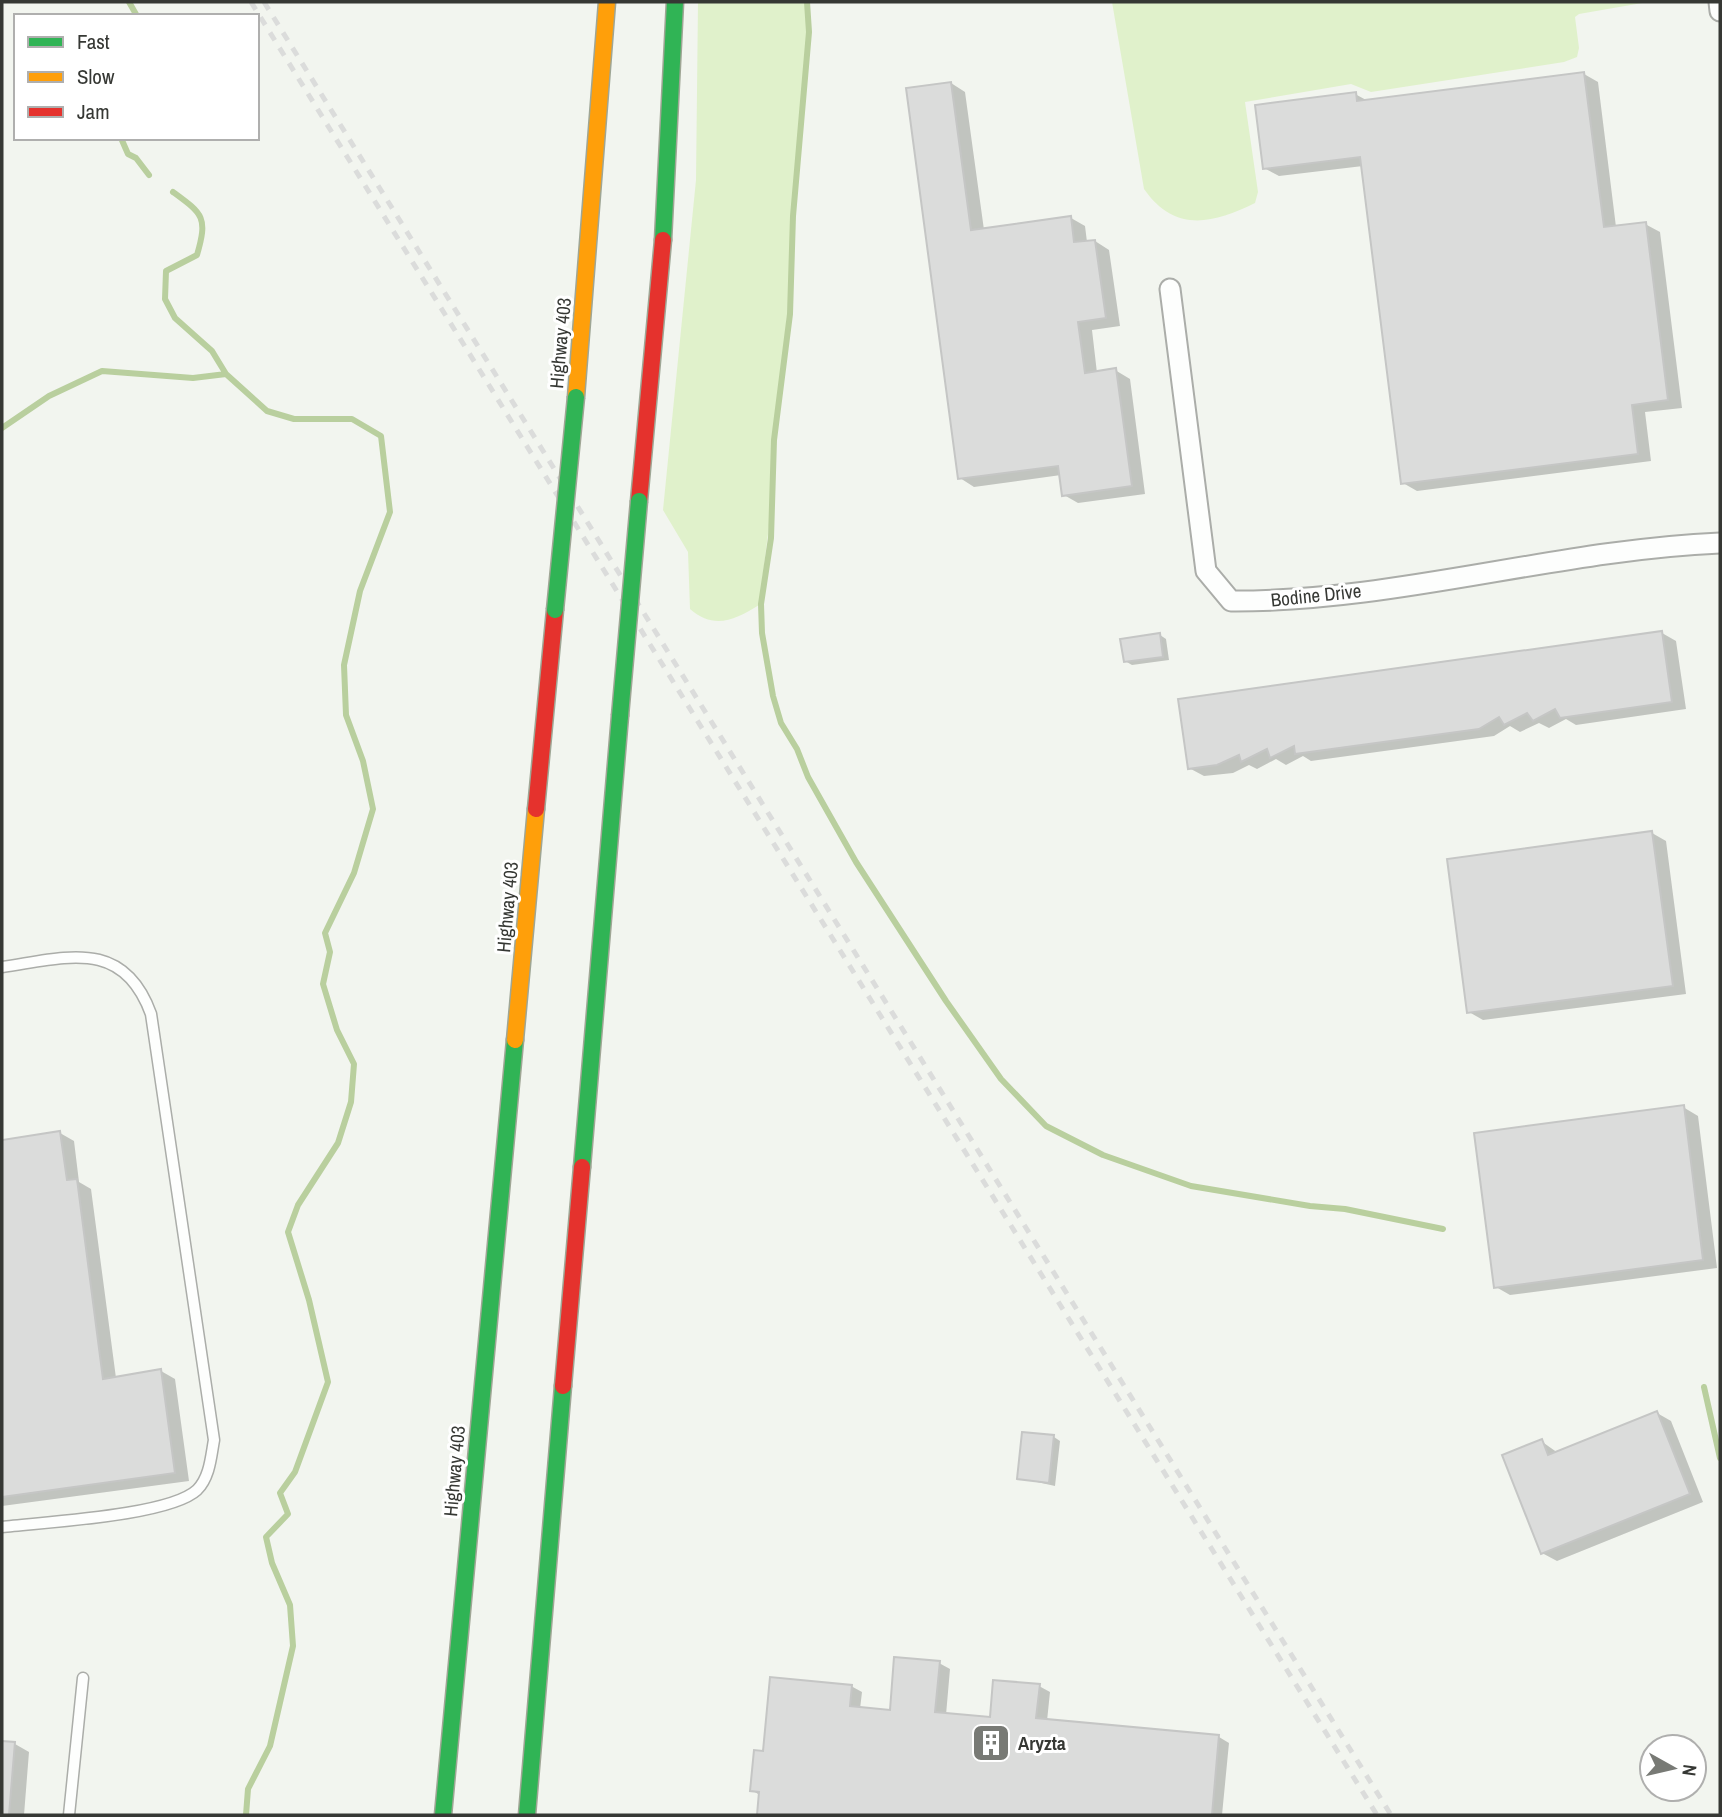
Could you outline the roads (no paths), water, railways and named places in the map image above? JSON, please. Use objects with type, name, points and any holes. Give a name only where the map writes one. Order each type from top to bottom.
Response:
[{"type":"highway","name":"Highway 403","points":[[443,1815],[576,397],[607,2]]},
{"type":"highway","points":[[527,1815],[668,183],[675,2]]},
{"type":"street","points":[[1718,2],[1720,11]]},
{"type":"street","name":"Bodine Drive","points":[[1170,289],[1206,571],[1231,601],[1271,601],[1327,595],[1633,551],[1720,543]]},
{"type":"lane","points":[[2,967],[76,956],[97,958],[116,965],[132,978],[144,995],[150,1014],[214,1440],[209,1468],[196,1490],[157,1508],[2,1527]]},
{"type":"lane","points":[[69,1815],[83,1678]]},
{"type":"waterway","points":[[129,2],[136,14]]},
{"type":"waterway","points":[[807,2],[809,32],[793,216],[790,314],[774,440],[771,538],[761,604],[762,633],[773,696],[781,723],[797,749],[808,777],[856,862],[946,1001],[1001,1079],[1046,1126],[1103,1155],[1191,1186],[1310,1206],[1345,1209],[1443,1229]]},
{"type":"waterway","points":[[122,140],[128,154],[136,158],[149,175]]},
{"type":"waterway","points":[[173,192],[197,212],[202,224],[197,255],[166,271],[165,299],[175,318],[212,351],[226,374],[267,411],[294,419],[352,419],[381,436],[390,512],[360,591],[344,665],[346,715],[363,761],[373,809],[354,873],[325,933],[330,952],[323,984],[337,1030],[354,1064],[351,1102],[338,1143],[298,1205],[288,1232],[309,1300],[328,1382],[295,1472],[280,1493],[288,1514],[266,1537],[272,1563],[290,1605],[293,1646],[270,1746],[248,1789],[246,1815]]},
{"type":"waterway","points":[[2,428],[49,396],[102,371],[193,378],[226,374]]},
{"type":"waterway","points":[[1704,1387],[1720,1458]]},
{"type":"railway","points":[[251,2],[258,14]]},
{"type":"railway","points":[[264,2],[1391,1815]]},
{"type":"railway","points":[[259,15],[1377,1815]]},
{"type":"place","name":"Aryzta","points":[[991,1743]]}]
